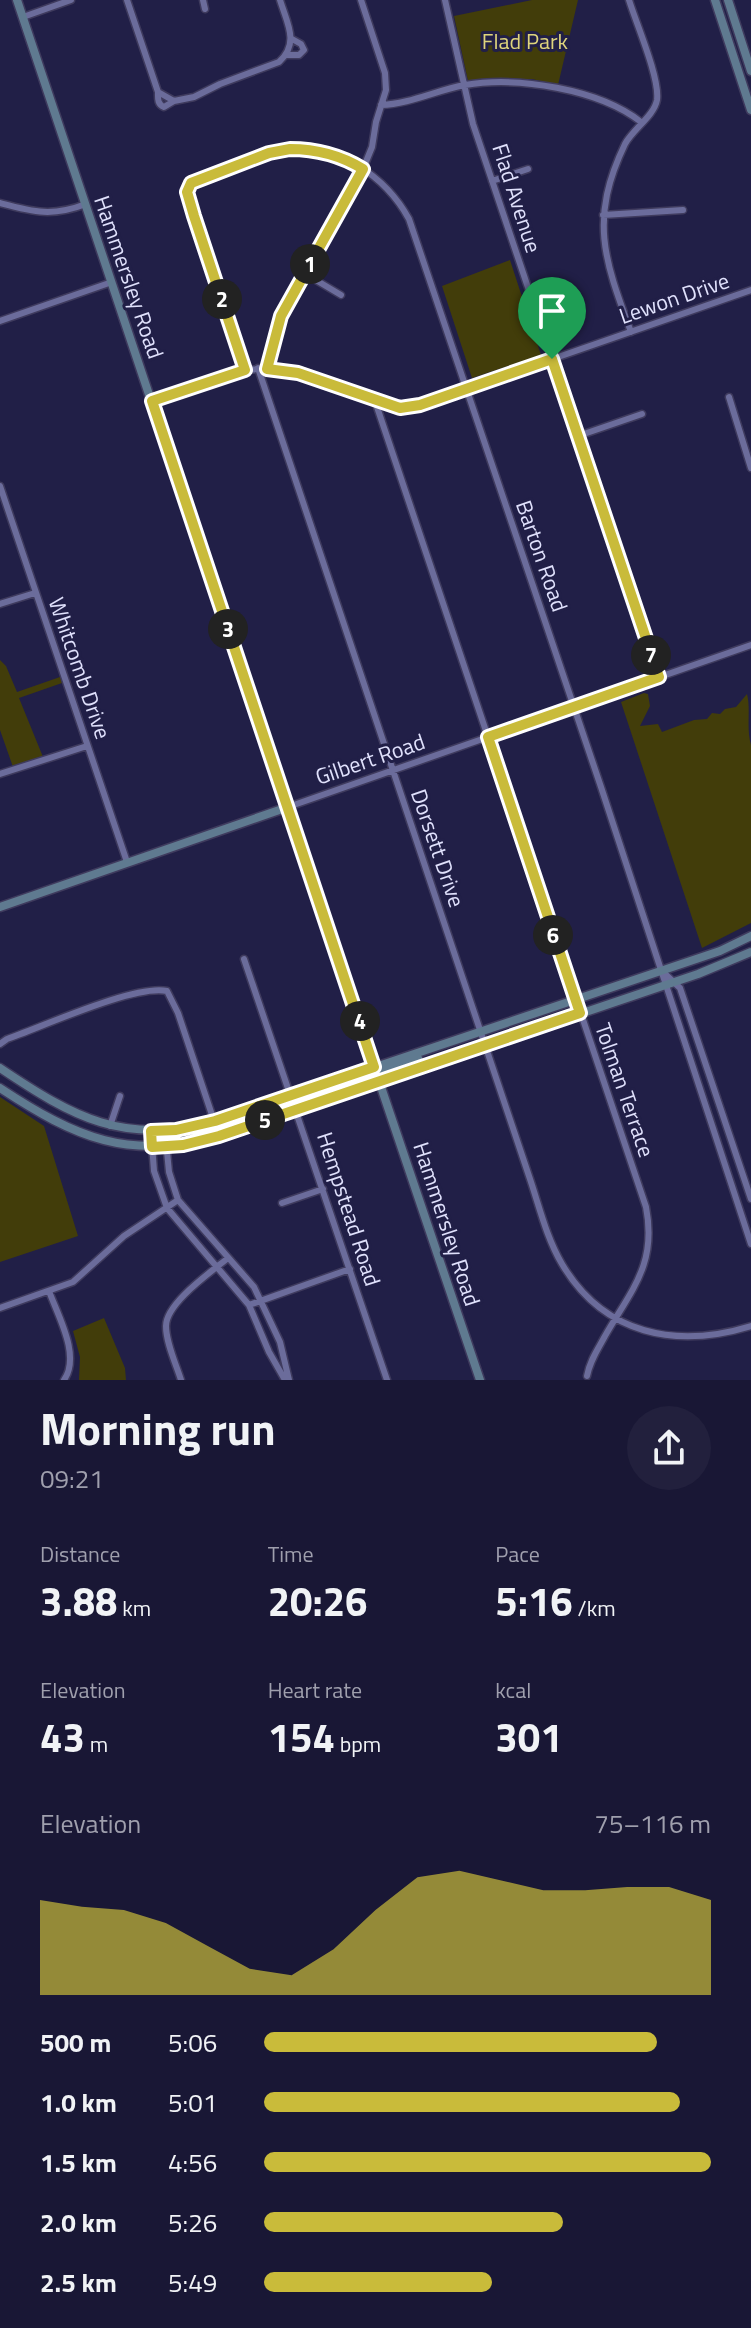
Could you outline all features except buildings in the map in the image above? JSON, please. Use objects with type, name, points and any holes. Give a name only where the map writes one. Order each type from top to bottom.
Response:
[{"type":"main road","name":"Hammersley Road","points":[[17,0],[374,1067]]},
{"type":"main road","points":[[715,0],[751,110]]},
{"type":"main road","points":[[728,0],[751,71]]},
{"type":"main road","name":"Gilbert Road","points":[[0,907],[288,807]]},
{"type":"main road","points":[[0,1068],[32,1090],[85,1118],[110,1126],[165,1131],[215,1121],[291,1093],[480,1033],[720,951],[751,936]]},
{"type":"main road","points":[[0,1088],[63,1126],[93,1138],[123,1145],[166,1147],[219,1136],[751,952]]},
{"type":"main road","points":[[379,1081],[387,1070],[449,1043]]},
{"type":"main road","name":"Hammersley Road","points":[[379,1081],[480,1380]]},
{"type":"street","points":[[23,17],[71,0]]},
{"type":"street","points":[[127,0],[161,94],[161,106],[164,107],[279,62],[287,55],[292,39],[280,0]]},
{"type":"street","points":[[203,0],[205,9]]},
{"type":"street","points":[[267,369],[281,316],[363,169],[372,147],[386,90],[385,73],[361,0]]},
{"type":"street","name":"Flad Avenue","points":[[445,0],[473,124],[659,677]]},
{"type":"street","points":[[629,0],[657,99],[623,149],[603,215],[604,247],[631,332]]},
{"type":"street","points":[[287,55],[299,55],[304,50],[292,39]]},
{"type":"street","points":[[381,105],[394,105],[464,85],[528,83],[623,108],[641,122]]},
{"type":"street","name":"Barton Road","points":[[245,370],[194,216],[187,192],[189,187],[201,177],[269,153],[290,149],[327,153],[346,159],[389,189],[409,219],[662,971],[670,982],[751,1244]]},
{"type":"street","points":[[492,181],[528,169]]},
{"type":"street","points":[[0,203],[40,213],[58,213],[86,204]]},
{"type":"street","points":[[603,215],[683,210]]},
{"type":"street","points":[[304,273],[341,295]]},
{"type":"street","points":[[0,321],[112,282]]},
{"type":"street","name":"Lewon Drive","points":[[152,401],[258,368],[298,373],[400,408],[420,405],[751,290]]},
{"type":"street","name":"Dorsett Drive","points":[[258,368],[484,1045],[560,1262],[584,1294],[616,1318],[641,1329],[677,1337],[713,1336],[751,1326]]},
{"type":"street","points":[[729,397],[751,468]]},
{"type":"street","name":"Tolman Terrace","points":[[375,401],[646,1207],[650,1228],[643,1268],[594,1354],[587,1376]]},
{"type":"street","points":[[578,436],[642,414]]},
{"type":"street","name":"Whitcomb Drive","points":[[0,486],[127,862]]},
{"type":"street","points":[[0,604],[35,593]]},
{"type":"street","name":"Gilbert Road","points":[[288,807],[751,645]]},
{"type":"street","points":[[0,774],[87,746]]},
{"type":"street","name":"Hempstead Road","points":[[244,959],[387,1380]]},
{"type":"street","name":"Barton Road","points":[[670,982],[680,988],[751,1199]]},
{"type":"street","points":[[0,1044],[149,989],[167,991],[219,1136]]},
{"type":"street","points":[[110,1126],[120,1096]]},
{"type":"street","points":[[151,1131],[154,1171],[167,1208],[249,1305],[269,1352],[287,1380]]},
{"type":"street","points":[[165,1131],[169,1172],[178,1200],[254,1287],[284,1353],[287,1380]]},
{"type":"street","points":[[282,1203],[323,1189]]},
{"type":"street","points":[[0,1308],[73,1282],[124,1236],[178,1200]]},
{"type":"street","points":[[181,1380],[168,1338],[168,1315],[177,1303],[228,1258]]},
{"type":"street","points":[[249,1305],[350,1269]]},
{"type":"street","points":[[49,1291],[71,1361],[64,1380]]},
{"type":"green space","name":"Flad Park","points":[[532,0],[578,0],[558,85],[532,79],[468,81],[454,16]]},
{"type":"green space","points":[[510,260],[541,355],[472,378],[442,286]]},
{"type":"green space","points":[[0,660],[6,666],[17,692],[60,677],[62,683],[19,698],[43,757],[13,767],[0,730]]},
{"type":"green space","points":[[648,694],[650,706],[640,726],[658,724],[662,732],[736,707],[747,694],[751,745],[751,923],[702,948],[621,702]]},
{"type":"green space","points":[[0,1097],[44,1126],[78,1236],[0,1262]]},
{"type":"green space","points":[[104,1318],[125,1368],[126,1380],[79,1380],[80,1357],[73,1331]]},
{"type":"route","points":[[290,149],[327,153],[363,169],[281,316],[267,369],[298,373],[400,408],[420,405],[552,359],[659,677],[488,737],[580,1013],[219,1136],[183,1145],[152,1147],[151,1131],[176,1130],[215,1121],[374,1067],[152,401],[245,370],[187,192],[191,183],[269,153],[290,149]]}]
